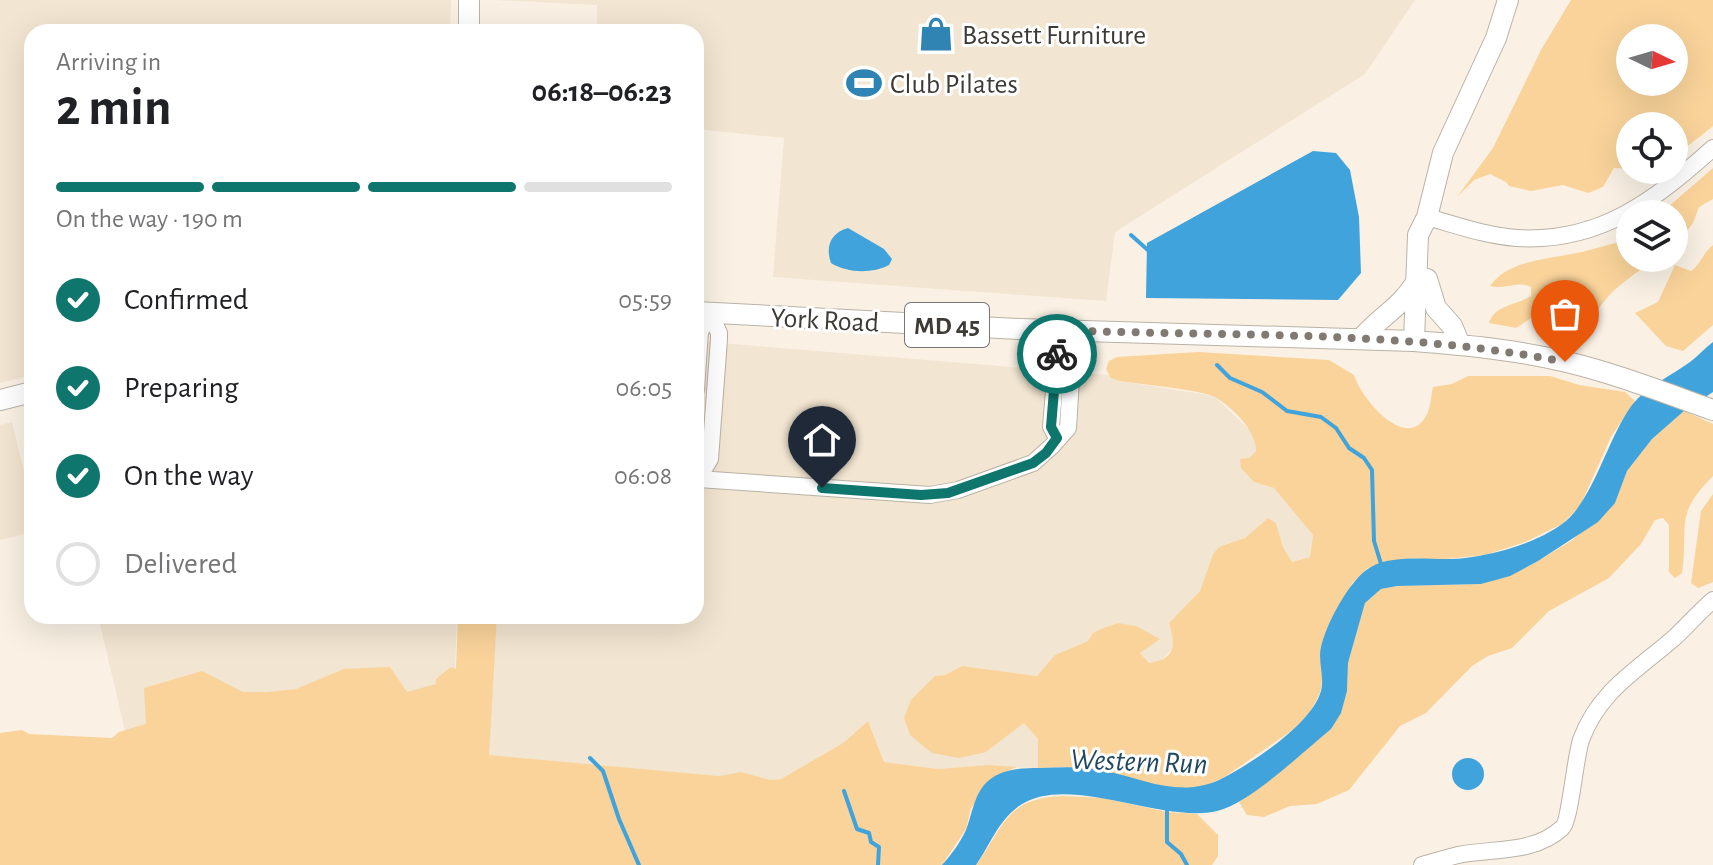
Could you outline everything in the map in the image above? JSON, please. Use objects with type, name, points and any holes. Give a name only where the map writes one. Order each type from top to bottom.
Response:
[{"type":"main road","points":[[469,0],[469,24]]},
{"type":"main road","points":[[1419,341],[1421,282],[1429,237],[1427,217],[1443,153],[1496,38],[1508,0]]},
{"type":"main road","points":[[1361,339],[1374,323],[1393,312],[1421,282]]},
{"type":"main road","points":[[1421,282],[1436,308],[1452,326],[1460,345]]},
{"type":"main road","name":"York Road","points":[[704,313],[1067,331],[1419,341],[1565,362],[1709,408]]},
{"type":"main road","points":[[0,400],[24,394]]},
{"type":"street","points":[[1427,217],[1514,238],[1588,230],[1640,208],[1713,148]]},
{"type":"street","points":[[704,314],[719,333],[710,459],[704,466]]},
{"type":"street","points":[[704,476],[939,495],[1033,463],[1046,453],[1057,438],[1051,427],[1067,331]]},
{"type":"street","points":[[1422,865],[1458,855],[1529,846],[1563,828],[1568,822],[1577,753],[1596,709],[1606,695],[1713,600]]},
{"type":"shaded area","points":[[0,0],[451,0],[450,24],[24,24],[24,377],[0,383]]},
{"type":"shaded area","points":[[497,0],[1415,0],[1365,74],[1115,232],[1106,301],[773,277],[784,138],[704,130],[704,24],[597,24],[597,5]]},
{"type":"shaded area","points":[[1571,0],[1713,0],[1713,126],[1688,146],[1688,112],[1616,112],[1616,168],[1603,187],[1588,193],[1563,185],[1531,191],[1509,186],[1490,174],[1474,180],[1457,197],[1493,148],[1541,50]]},
{"type":"shaded area","points":[[1713,168],[1713,199],[1699,207],[1688,230],[1688,200],[1676,200]]},
{"type":"shaded area","points":[[1616,243],[1616,272],[1638,272],[1610,294],[1588,322],[1562,336],[1539,323],[1536,315],[1516,328],[1489,323],[1500,309],[1531,296],[1531,287],[1526,285],[1490,286],[1498,277],[1520,265]]},
{"type":"shaded area","points":[[1713,245],[1713,325],[1683,351],[1666,346],[1635,313],[1658,302],[1672,272],[1691,271]]},
{"type":"shaded area","points":[[704,342],[1109,375],[1120,381],[1214,396],[1254,434],[1256,451],[1249,458],[1254,482],[1274,488],[1313,535],[1310,557],[1292,562],[1283,547],[1276,523],[1268,518],[1245,538],[1219,547],[1213,554],[1200,591],[1169,623],[1175,641],[1173,649],[1160,661],[1149,663],[1140,653],[1159,639],[1118,623],[1093,633],[1088,641],[1055,655],[1037,676],[962,666],[945,675],[935,676],[904,718],[910,735],[986,752],[1024,723],[1038,739],[1038,768],[989,765],[938,769],[884,762],[868,721],[843,743],[781,779],[770,780],[741,772],[719,776],[488,755],[496,624],[704,624]]},
{"type":"shaded area","points":[[1198,352],[1329,360],[1354,375],[1366,397],[1386,419],[1409,428],[1420,424],[1428,412],[1433,387],[1452,384],[1468,376],[1550,376],[1579,385],[1625,392],[1635,401],[1611,437],[1580,506],[1562,524],[1525,542],[1485,555],[1435,560],[1412,558],[1368,568],[1352,583],[1320,655],[1323,675],[1320,693],[1310,712],[1294,729],[1223,778],[1202,787],[1179,789],[1064,767],[1038,768],[1038,739],[1024,723],[986,752],[959,758],[932,753],[910,735],[904,718],[911,700],[935,676],[945,675],[962,666],[1037,676],[1055,655],[1088,641],[1093,633],[1118,623],[1136,626],[1160,639],[1140,653],[1149,663],[1158,661],[1172,650],[1169,623],[1200,591],[1213,554],[1219,547],[1245,538],[1268,518],[1276,523],[1283,547],[1292,562],[1310,557],[1313,535],[1274,488],[1254,482],[1241,468],[1240,459],[1249,458],[1256,451],[1252,435],[1236,413],[1208,394],[1120,381],[1111,378],[1106,369],[1109,361],[1117,357]]},
{"type":"shaded area","points":[[1684,411],[1713,424],[1713,476],[1687,512],[1682,573],[1675,578],[1669,572],[1669,525],[1663,518],[1655,520],[1641,544],[1609,578],[1549,611],[1512,648],[1488,656],[1472,666],[1426,713],[1400,726],[1349,790],[1317,804],[1290,806],[1264,817],[1247,815],[1239,802],[1331,729],[1347,691],[1348,663],[1365,603],[1381,589],[1481,584],[1510,575],[1538,561],[1571,541],[1615,503],[1627,471],[1652,439]]},
{"type":"shaded area","points":[[12,422],[24,471],[24,534],[0,540],[0,425]]},
{"type":"shaded area","points":[[1713,494],[1713,582],[1698,588],[1691,583],[1701,511]]},
{"type":"shaded area","points":[[100,624],[457,624],[452,753],[127,739]]},
{"type":"shaded area","points":[[458,624],[497,624],[489,755],[719,776],[741,772],[770,780],[781,779],[843,743],[868,721],[884,762],[938,769],[989,765],[1017,767],[998,775],[971,808],[966,829],[942,865],[0,865],[0,733],[22,730],[29,734],[112,738],[119,732],[146,724],[144,688],[202,671],[243,692],[268,692],[296,689],[344,669],[390,667],[407,692],[436,684],[436,679],[451,667],[456,669]]},
{"type":"shaded area","points":[[1044,798],[1103,798],[1167,812],[1197,814],[1218,835],[1218,856],[1212,865],[976,865],[1001,826],[1018,808]]},
{"type":"water","points":[[1313,151],[1336,153],[1350,170],[1359,217],[1361,273],[1338,300],[1146,298],[1147,243]]},
{"type":"water","points":[[848,228],[884,249],[892,259],[889,265],[860,271],[831,263],[831,241],[837,233]]},
{"type":"water","points":[[1713,342],[1713,392],[1684,411],[1652,439],[1627,471],[1615,503],[1598,522],[1510,576],[1481,584],[1397,586],[1381,589],[1365,603],[1348,663],[1347,691],[1341,713],[1331,729],[1245,798],[1217,811],[1194,813],[1088,796],[1063,794],[1039,797],[1019,806],[1005,819],[976,865],[942,865],[964,835],[980,790],[990,780],[1010,770],[1081,768],[1164,786],[1193,787],[1223,778],[1265,752],[1294,729],[1315,704],[1322,686],[1320,655],[1325,634],[1343,598],[1365,571],[1375,565],[1400,559],[1453,559],[1490,554],[1516,547],[1552,531],[1573,514],[1582,501],[1632,405]]},
{"type":"water","points":[[1468,758],[1480,762],[1484,774],[1480,786],[1468,790],[1456,786],[1452,774],[1456,762]]},
{"type":"waterway","points":[[1131,235],[1150,252]]},
{"type":"waterway","points":[[1217,365],[1230,378],[1262,392],[1287,411],[1321,417],[1336,428],[1349,448],[1364,458],[1372,470],[1374,541],[1382,567]]},
{"type":"waterway","points":[[590,758],[603,771],[639,865]]},
{"type":"waterway","points":[[844,791],[857,829],[869,833],[871,842],[879,847],[878,865]]},
{"type":"waterway","points":[[1167,808],[1167,842],[1181,854],[1187,865]]},
{"type":"way so far","points":[[1057,354],[1059,330],[1414,341],[1491,349],[1565,362]]},
{"type":"place","name":"Bassett Furniture","points":[[936,34]]},
{"type":"place","name":"Club Pilates","points":[[864,83]]},
{"type":"route","points":[[822,488],[939,495],[1033,463],[1046,453],[1057,438],[1051,427],[1057,354]]},
{"type":"water label","name":"Western Run","points":[[1139,761]]}]
